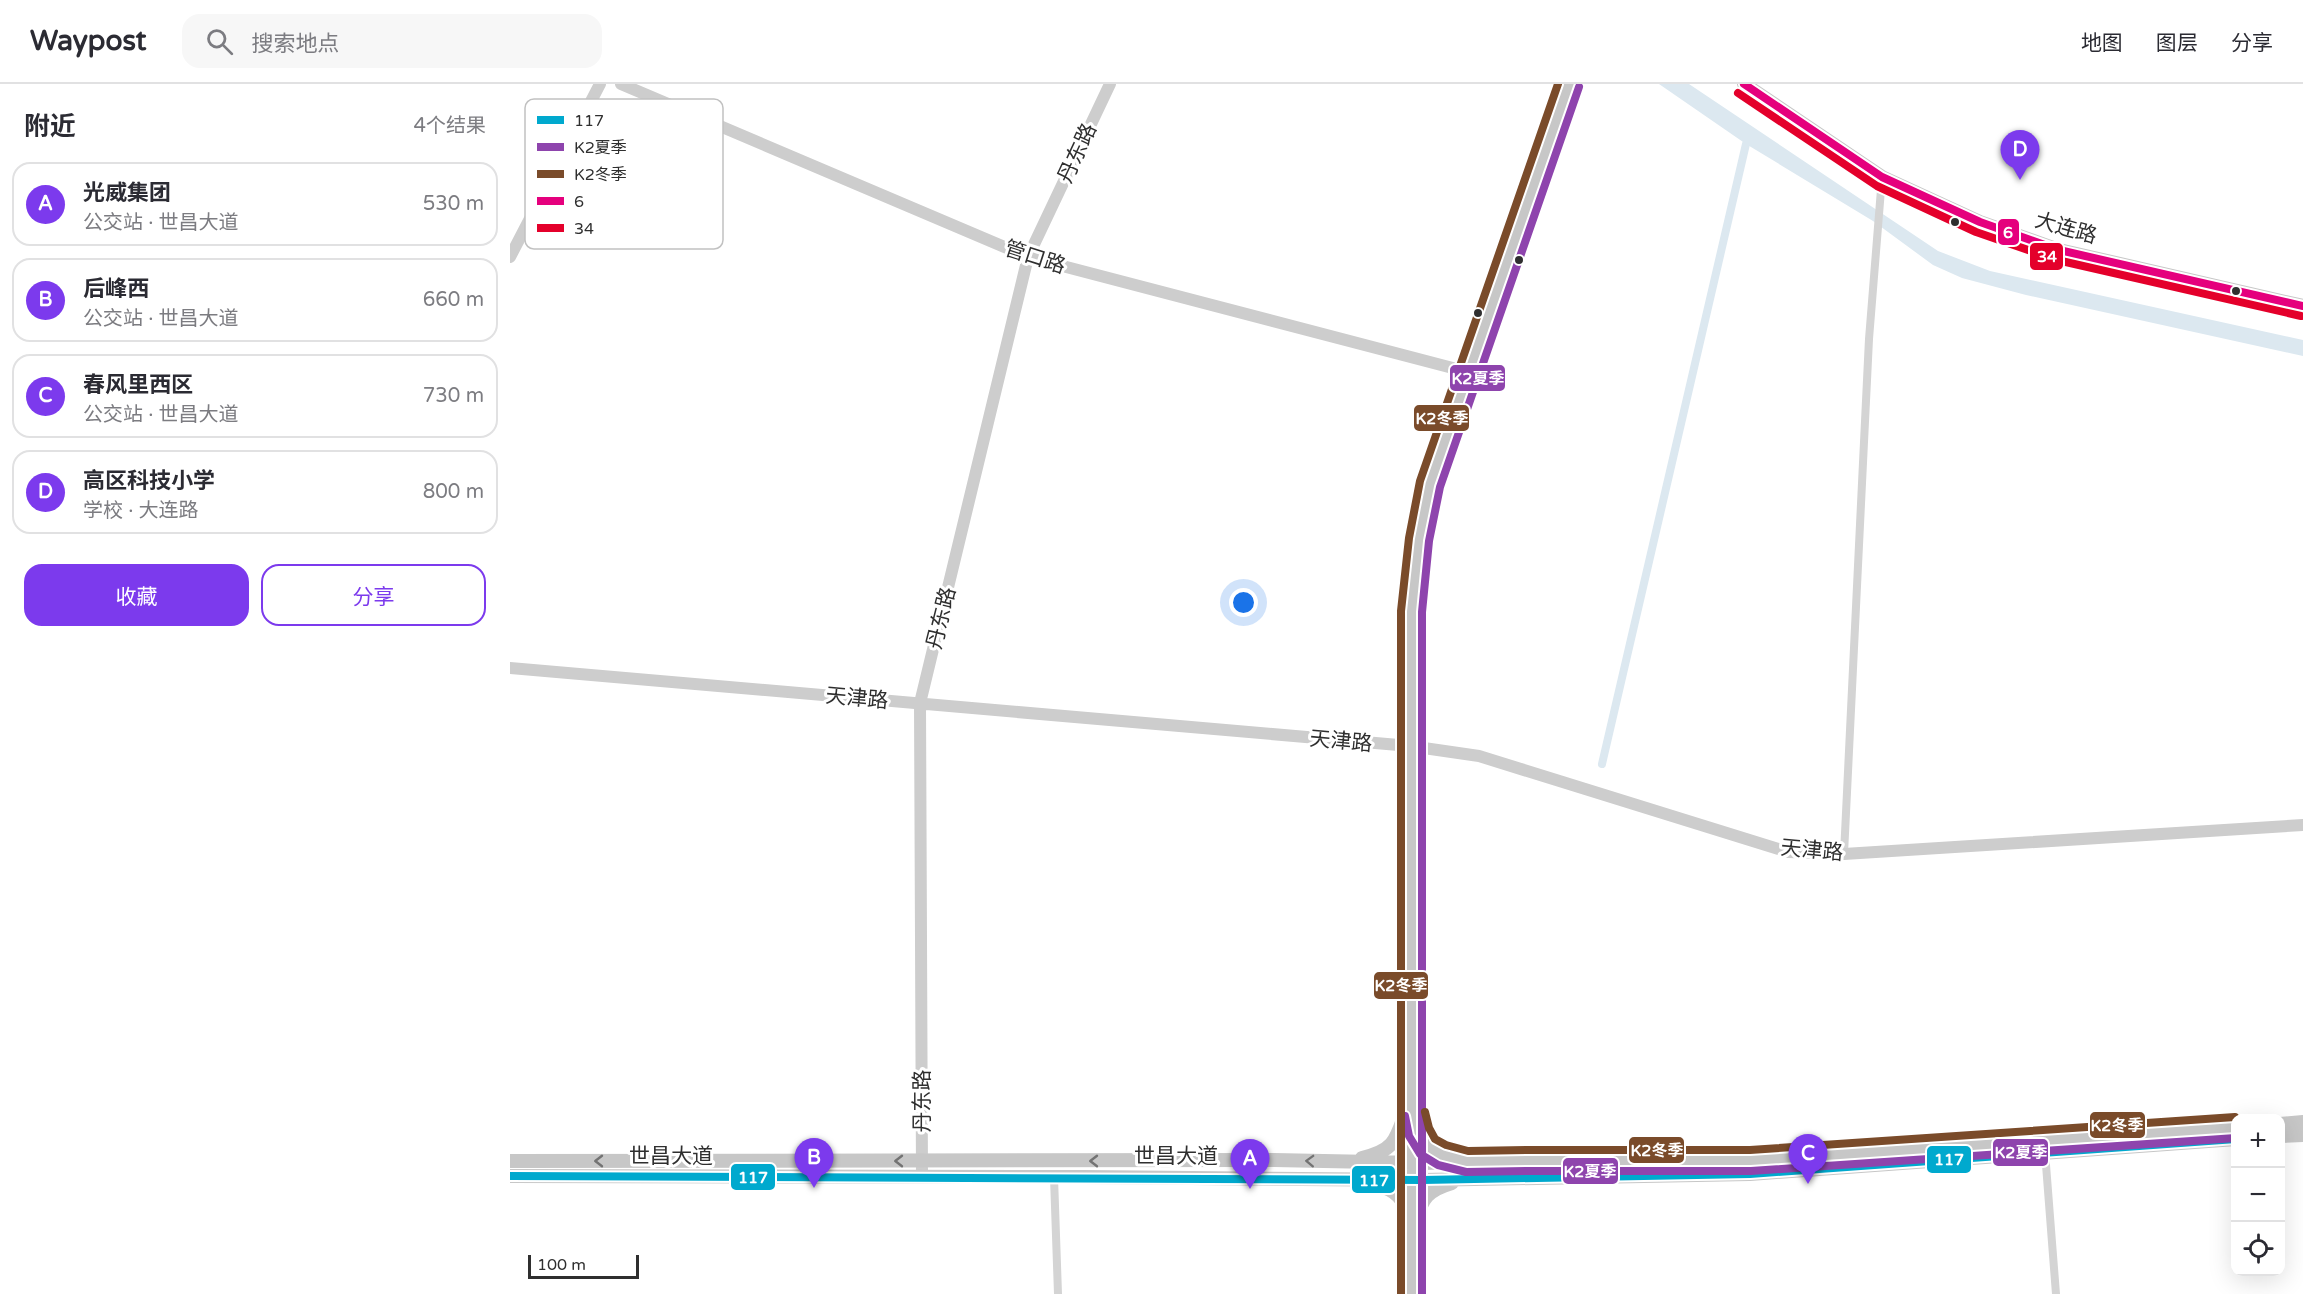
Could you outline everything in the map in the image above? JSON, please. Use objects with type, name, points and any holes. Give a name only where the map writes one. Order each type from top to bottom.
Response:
[{"type":"main road","points":[[592,99],[600,84]]},
{"type":"main road","name":"管口路","points":[[621,84],[656,99]]},
{"type":"main road","name":"丹东路","points":[[922,1177],[920,703],[1028,257],[1110,84]]},
{"type":"main road","points":[[1412,1294],[1410,1179],[1411,610],[1419,539],[1430,484],[1569,84]]},
{"type":"main road","name":"大连路","points":[[1744,84],[1882,177],[1980,222],[2059,250],[2303,306]]},
{"type":"main road","name":"管口路","points":[[723,127],[1028,257],[1468,372]]},
{"type":"main road","points":[[510,257],[525,228]]},
{"type":"main road","name":"天津路","points":[[510,668],[1410,746],[1479,756],[1788,852],[1844,854],[2303,825]]},
{"type":"main road","points":[[1410,1097],[1419,1132],[1427,1147],[1442,1155],[1467,1162]]},
{"type":"main road","points":[[1347,1162],[1376,1155],[1391,1146],[1410,1097]]},
{"type":"main road","points":[[2285,1124],[2303,1122]]},
{"type":"main road","name":"世昌大道","points":[[510,1161],[1274,1160],[1410,1163],[1527,1160],[1750,1161],[2231,1127]]},
{"type":"main road","points":[[2285,1136],[2303,1135]]},
{"type":"main road","name":"世昌大道","points":[[510,1176],[1467,1179],[1750,1174],[2231,1139]]},
{"type":"main road","points":[[1349,1178],[1380,1185],[1395,1192],[1405,1203],[1412,1233]]},
{"type":"main road","points":[[1412,1233],[1420,1206],[1427,1195],[1439,1186],[1467,1179]]},
{"type":"street","points":[[1844,854],[1869,339],[1882,177]]},
{"type":"street","points":[[2044,1152],[2056,1294]]},
{"type":"street","points":[[1054,1177],[1058,1294]]},
{"type":"shaded area","points":[[1659,84],[1689,84],[1938,251],[1990,271],[2303,340],[2303,356],[2026,295],[1962,278],[1933,265],[1873,221],[1746,144]]},
{"type":"waterway","points":[[1602,764],[1746,144]]},
{"type":"transit line","name":"K2冬季","points":[[1401,1294],[1401,611],[1409,538],[1420,481],[1558,84]]},
{"type":"transit line","name":"6","points":[[1744,84],[1882,177],[1980,222],[2059,250],[2303,306]]},
{"type":"transit line","name":"K2夏季","points":[[1422,1294],[1422,612],[1429,541],[1440,487],[1579,87]]},
{"type":"transit line","name":"34","points":[[1738,93],[1877,186],[1976,232],[2057,260],[2301,316]]},
{"type":"transit line","name":"K2冬季","points":[[1425,1112],[1429,1128],[1435,1139],[1446,1145],[1468,1151],[1750,1150],[2231,1117]]},
{"type":"transit line","name":"K2夏季","points":[[1405,1116],[1409,1136],[1420,1154],[1438,1165],[1466,1172],[1751,1171],[2231,1138]]},
{"type":"transit line","name":"117","points":[[510,1176],[1423,1180],[1750,1174],[2231,1139]]},
{"type":"place","name":"高区科技小学","points":[[2020,180]]},
{"type":"place","name":"春风里西区","points":[[1808,1184]]},
{"type":"place","name":"后峰西","points":[[814,1188]]},
{"type":"place","name":"光威集团","points":[[1250,1189]]}]
